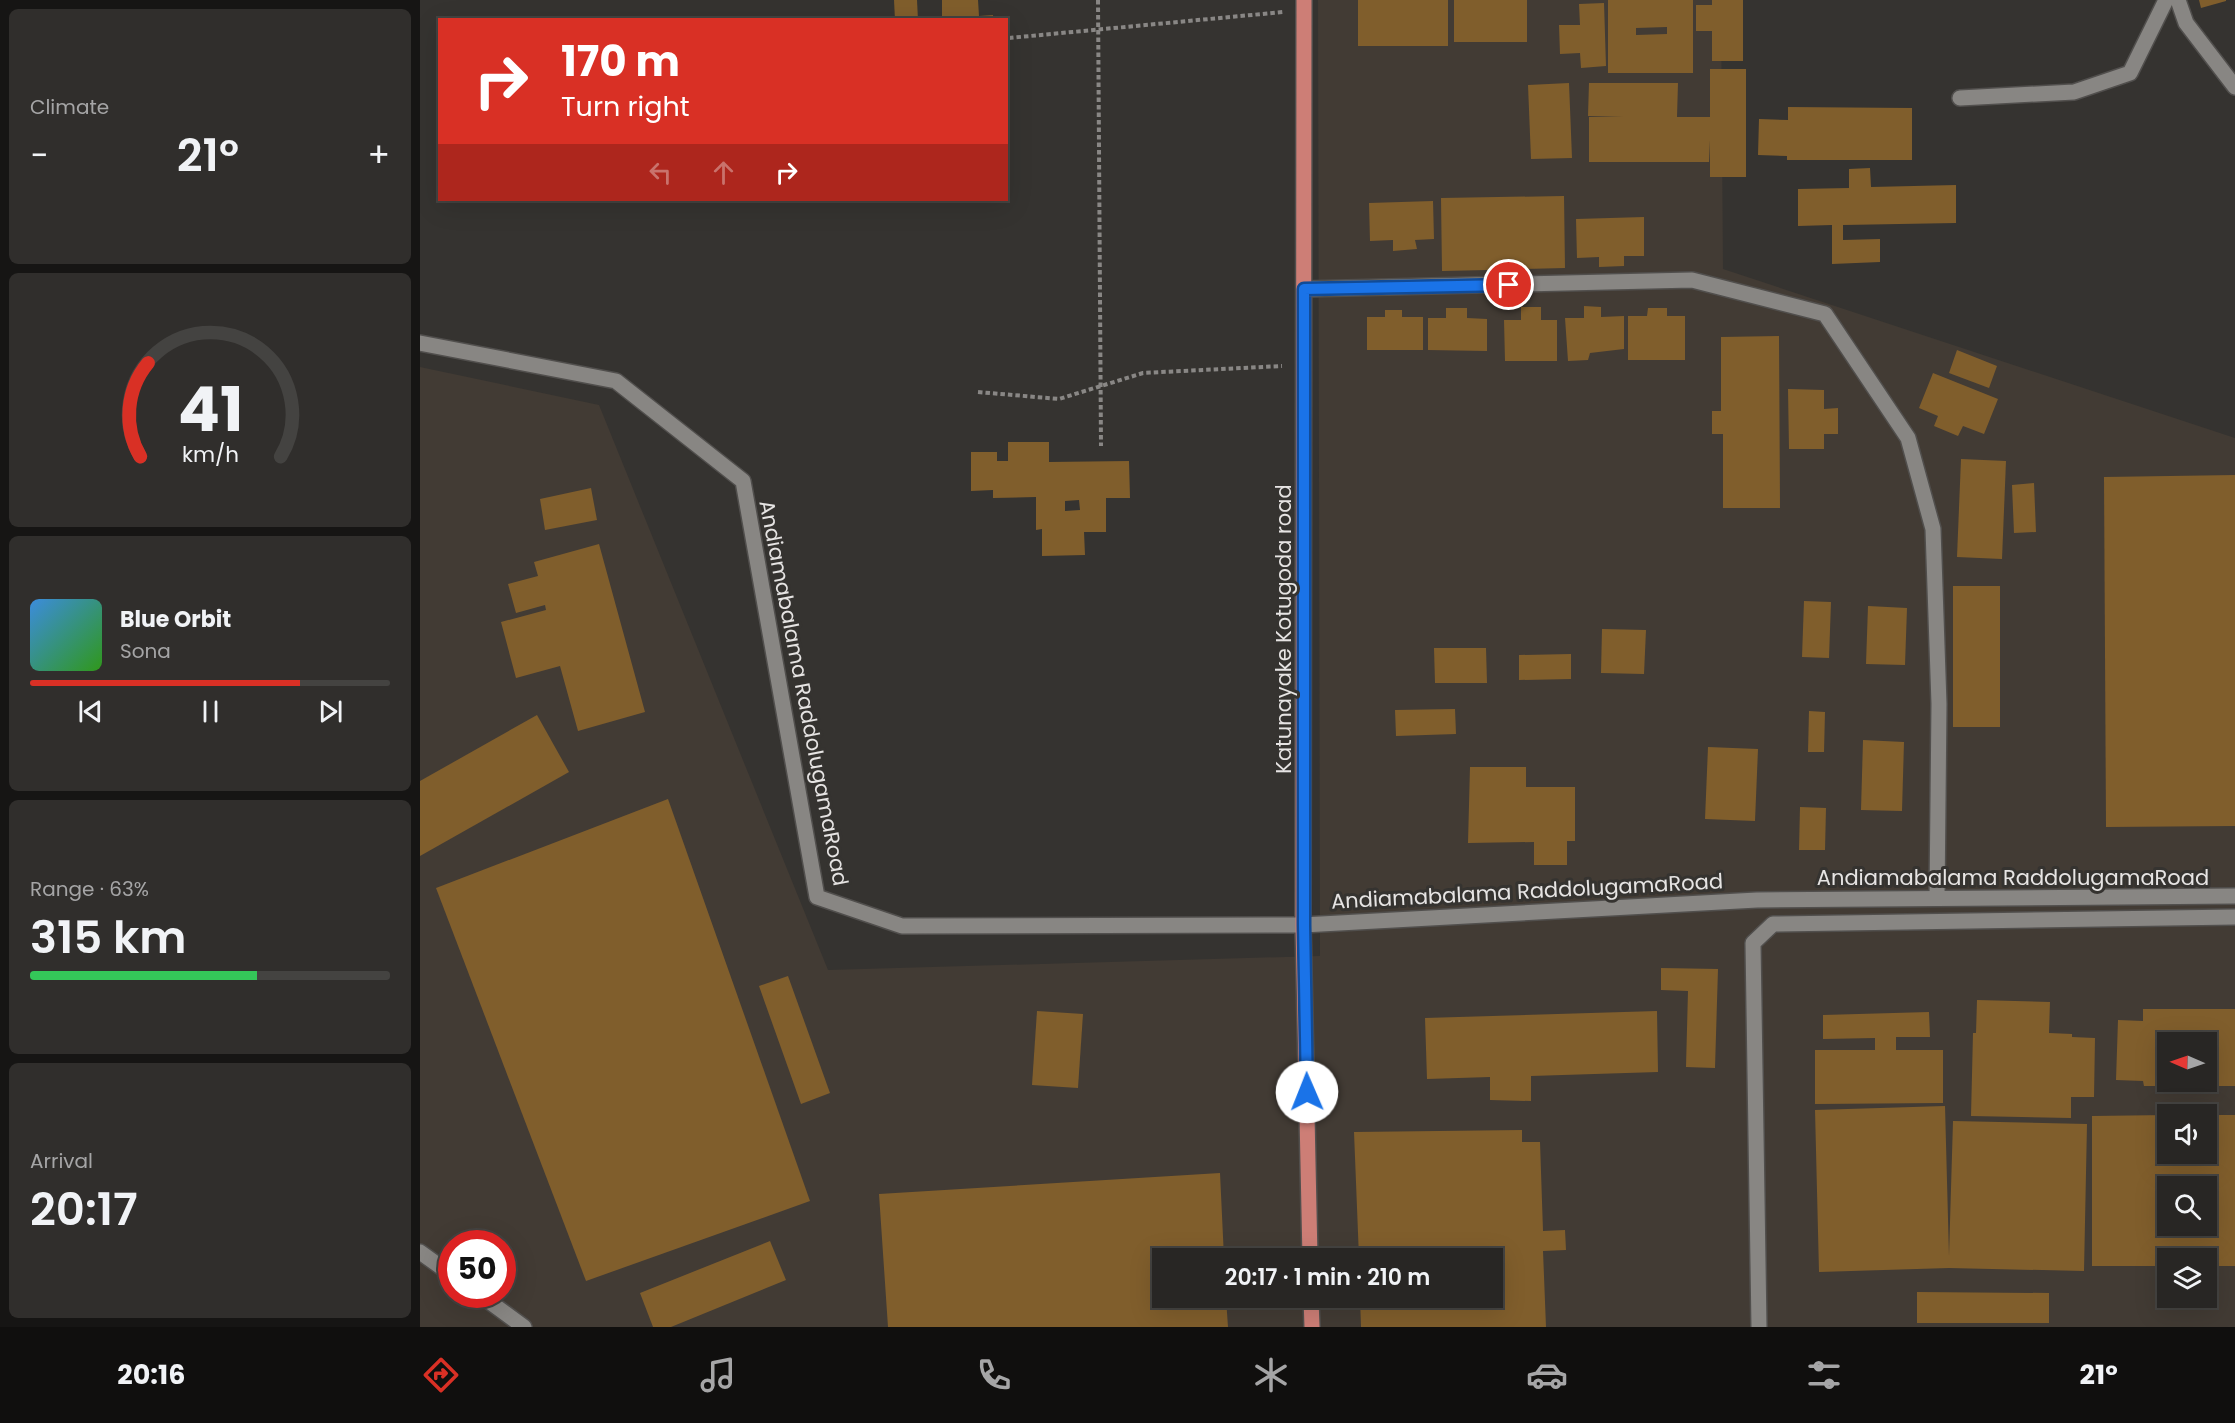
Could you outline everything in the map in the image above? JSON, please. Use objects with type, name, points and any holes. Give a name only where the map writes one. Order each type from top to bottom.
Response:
[{"type":"main road","name":"Katunayake Kotugoda road","points":[[1304,5],[1304,925],[1311,1248]]},
{"type":"main road","points":[[1311,1308],[1312,1327]]},
{"type":"street","points":[[1960,98],[2074,92],[2130,73],[2166,0]]},
{"type":"street","points":[[2178,0],[2186,23],[2235,87]]},
{"type":"street","points":[[1304,289],[1692,280],[1826,314],[1908,438],[1933,529],[1939,704],[1937,898]]},
{"type":"street","name":"Andiamabalama RaddolugamaRoad","points":[[420,343],[616,381],[742,481],[817,897],[902,926],[1304,925],[1757,900],[2235,896]]},
{"type":"street","points":[[1759,1327],[1753,944],[1773,924],[2235,916]]},
{"type":"street","points":[[420,1252],[438,1265]]},
{"type":"street","points":[[498,1308],[524,1327]]},
{"type":"path","points":[[1098,0],[1101,446]]},
{"type":"path","points":[[1009,38],[1304,5]]},
{"type":"path","points":[[978,392],[1059,399],[1143,373],[1304,365]]},
{"type":"shaded area","points":[[1318,0],[1721,0],[1723,269],[2235,438],[2235,1327],[420,1327],[420,367],[599,405],[828,970],[1320,956]]},
{"type":"building","points":[[894,0],[917,0],[918,18],[895,18]]},
{"type":"building","points":[[942,0],[978,0],[979,16],[993,15],[993,18],[942,18]]},
{"type":"building","points":[[1358,0],[1448,0],[1448,46],[1358,46]]},
{"type":"building","points":[[1454,0],[1527,0],[1527,42],[1454,42]]},
{"type":"building","points":[[1608,0],[1693,0],[1693,73],[1608,73]],"holes":[[[1667,27],[1667,34],[1636,35],[1636,28]]]},
{"type":"building","points":[[1712,0],[1743,0],[1743,61],[1712,61],[1712,31],[1696,31],[1696,5],[1712,5]]},
{"type":"building","points":[[2199,0],[2226,0],[2226,1],[2201,8]]},
{"type":"building","points":[[1604,3],[1606,66],[1581,68],[1580,53],[1560,54],[1559,25],[1580,25],[1579,4]]},
{"type":"building","points":[[1710,69],[1746,69],[1746,177],[1710,177],[1710,140],[1709,162],[1589,162],[1589,117],[1623,117],[1588,116],[1589,83],[1678,83],[1677,117],[1710,117]]},
{"type":"building","points":[[1569,83],[1572,158],[1531,159],[1528,85]]},
{"type":"building","points":[[1788,107],[1912,108],[1912,160],[1787,160],[1787,156],[1758,155],[1759,119],[1788,120]]},
{"type":"building","points":[[1870,168],[1871,187],[1956,185],[1956,223],[1843,225],[1843,240],[1880,239],[1880,262],[1832,264],[1832,225],[1798,226],[1798,189],[1849,188],[1849,169]]},
{"type":"building","points":[[1564,196],[1565,268],[1521,269],[1521,277],[1489,278],[1488,270],[1442,271],[1441,198]]},
{"type":"building","points":[[1433,201],[1434,239],[1415,240],[1417,249],[1393,251],[1393,240],[1370,241],[1369,203]]},
{"type":"building","points":[[1644,217],[1644,256],[1624,256],[1624,266],[1599,267],[1599,257],[1577,258],[1576,219]]},
{"type":"building","points":[[1584,306],[1601,307],[1601,317],[1624,316],[1624,349],[1590,353],[1588,360],[1568,361],[1565,318],[1584,318]]},
{"type":"building","points":[[1521,307],[1541,307],[1541,320],[1557,320],[1557,361],[1505,361],[1504,320],[1521,320]]},
{"type":"building","points":[[1446,308],[1467,308],[1467,318],[1487,319],[1487,351],[1428,350],[1428,318],[1446,318]]},
{"type":"building","points":[[1648,308],[1667,308],[1667,316],[1685,316],[1685,360],[1628,360],[1628,316],[1647,316]]},
{"type":"building","points":[[1385,310],[1402,310],[1402,317],[1423,317],[1423,350],[1367,350],[1367,317],[1385,317]]},
{"type":"building","points":[[1779,336],[1780,508],[1723,508],[1723,434],[1712,434],[1712,411],[1721,411],[1721,337]]},
{"type":"building","points":[[1957,350],[1997,366],[1989,388],[1949,373]]},
{"type":"building","points":[[1933,373],[1998,399],[1984,434],[1963,426],[1958,436],[1934,426],[1938,416],[1919,408]]},
{"type":"building","points":[[1788,389],[1824,390],[1824,409],[1838,408],[1838,434],[1824,434],[1824,449],[1789,449]]},
{"type":"building","points":[[1008,442],[1049,442],[1049,462],[1129,461],[1130,498],[1106,498],[1106,532],[1084,532],[1085,555],[1042,556],[1042,529],[1036,530],[1036,497],[993,498],[993,490],[971,491],[971,452],[997,452],[997,461],[1008,461]],"holes":[[[1079,500],[1080,510],[1065,511],[1065,501]]]},
{"type":"building","points":[[1961,459],[2006,461],[2002,559],[1957,557]]},
{"type":"building","points":[[2235,475],[2235,826],[2106,827],[2104,477]]},
{"type":"building","points":[[2034,483],[2036,532],[2014,533],[2012,485]]},
{"type":"building","points":[[591,488],[597,520],[545,530],[540,499]]},
{"type":"building","points":[[599,544],[645,712],[578,731],[560,666],[516,678],[501,622],[546,610],[545,605],[516,613],[508,584],[538,576],[534,562]]},
{"type":"building","points":[[1953,586],[2000,586],[2000,727],[1953,727]]},
{"type":"building","points":[[1804,601],[1831,602],[1829,658],[1802,657]]},
{"type":"building","points":[[1868,606],[1907,608],[1905,665],[1866,664]]},
{"type":"building","points":[[1602,629],[1646,630],[1644,674],[1601,673]]},
{"type":"building","points":[[1434,648],[1486,648],[1487,683],[1435,683]]},
{"type":"building","points":[[1571,654],[1571,679],[1519,680],[1519,655]]},
{"type":"building","points":[[1455,709],[1456,734],[1396,736],[1395,710]]},
{"type":"building","points":[[1809,711],[1825,712],[1824,752],[1808,752]]},
{"type":"building","points":[[537,715],[569,772],[420,856],[420,781]]},
{"type":"building","points":[[1863,740],[1904,742],[1902,811],[1861,810]]},
{"type":"building","points":[[1708,747],[1758,749],[1755,821],[1705,819]]},
{"type":"building","points":[[1470,767],[1526,767],[1526,787],[1575,787],[1575,841],[1567,841],[1567,865],[1534,865],[1534,842],[1468,843]]},
{"type":"building","points":[[668,799],[810,1201],[586,1281],[436,888]]},
{"type":"building","points":[[1800,807],[1826,808],[1825,850],[1799,850]]},
{"type":"building","points":[[1661,968],[1718,969],[1715,1068],[1686,1067],[1688,991],[1661,990]]},
{"type":"building","points":[[788,976],[830,1093],[801,1104],[759,986]]},
{"type":"building","points":[[1977,1000],[2050,1002],[2049,1033],[2095,1038],[2094,1097],[2071,1097],[2071,1118],[1971,1116],[1973,1033],[1976,1033]]},
{"type":"building","points":[[2143,1009],[2235,1009],[2235,1086],[2217,1086],[2217,1032],[2157,1032],[2157,1086],[2144,1086],[2143,1081],[2116,1080],[2118,1020],[2143,1021]]},
{"type":"building","points":[[1037,1011],[1083,1014],[1078,1088],[1032,1085]]},
{"type":"building","points":[[1657,1011],[1658,1072],[1531,1076],[1531,1101],[1490,1100],[1490,1077],[1427,1079],[1425,1018]]},
{"type":"building","points":[[1929,1012],[1930,1037],[1896,1037],[1896,1050],[1943,1050],[1943,1103],[1815,1104],[1815,1050],[1875,1050],[1875,1038],[1823,1039],[1823,1015]]},
{"type":"building","points":[[1945,1106],[1949,1256],[1953,1121],[2087,1124],[2084,1271],[1949,1268],[1819,1272],[1815,1110]]},
{"type":"building","points":[[2157,1115],[2157,1164],[2217,1164],[2217,1115],[2235,1115],[2235,1266],[2217,1266],[2217,1248],[2157,1248],[2157,1266],[2092,1266],[2092,1116]]},
{"type":"building","points":[[1522,1130],[1522,1142],[1540,1142],[1543,1231],[1565,1230],[1566,1250],[1543,1251],[1546,1327],[1361,1327],[1360,1308],[1503,1308],[1503,1248],[1359,1248],[1354,1132]]},
{"type":"building","points":[[1220,1173],[1224,1248],[1152,1248],[1152,1308],[1227,1308],[1228,1327],[888,1327],[879,1194]]},
{"type":"building","points":[[770,1241],[786,1280],[671,1327],[653,1327],[640,1293]]},
{"type":"building","points":[[1917,1292],[2049,1293],[2049,1323],[1917,1323]]},
{"type":"route","points":[[1307,1092],[1304,925],[1304,289],[1509,285]]}]
